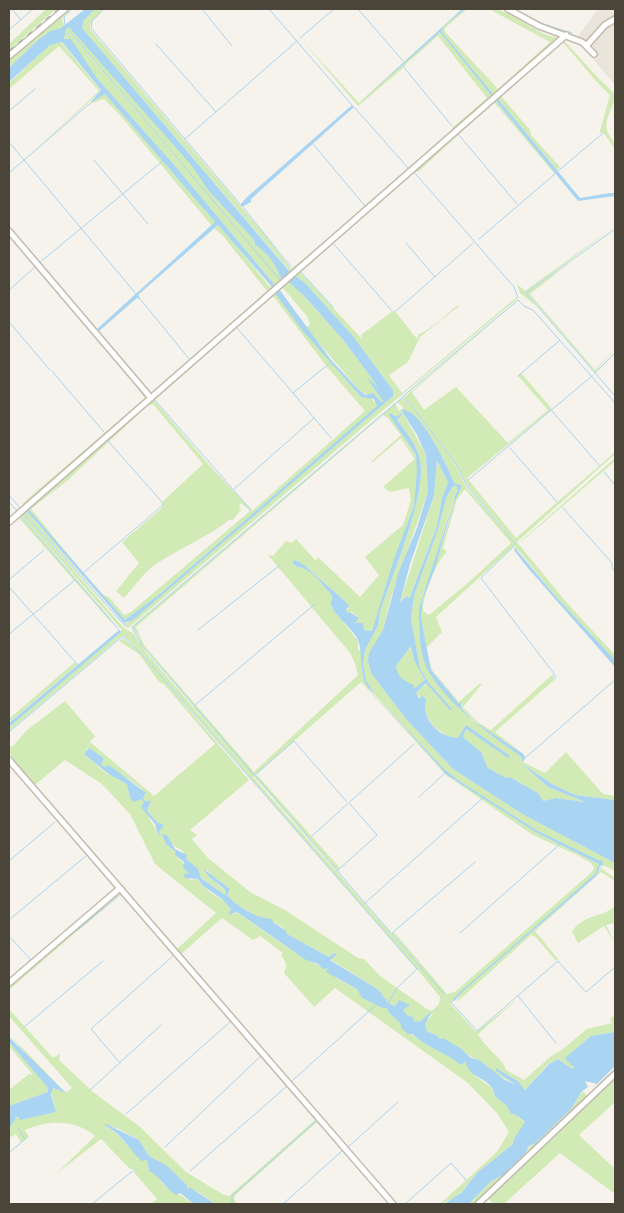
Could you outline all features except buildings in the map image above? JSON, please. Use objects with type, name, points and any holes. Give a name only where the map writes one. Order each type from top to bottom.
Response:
[{"type":"street","points":[[9,56],[65,9]]},
{"type":"street","points":[[508,9],[539,26],[566,35],[587,45],[594,54]]},
{"type":"street","points":[[587,45],[605,26],[615,19]]},
{"type":"street","points":[[9,522],[566,35]]},
{"type":"street","points":[[9,231],[151,398]]},
{"type":"street","points":[[9,760],[392,1204]]},
{"type":"street","points":[[9,983],[120,889]]},
{"type":"street","points":[[478,1204],[615,1074]]},
{"type":"shaded area","points":[[598,9],[615,9],[615,85],[576,39]]},
{"type":"green space","points":[[46,9],[56,9],[9,50],[9,44]]},
{"type":"green space","points":[[67,9],[71,9],[62,18],[64,26],[38,40],[9,68],[9,59]]},
{"type":"green space","points":[[95,9],[103,9],[90,24],[90,29],[266,236],[291,269],[344,226],[152,395],[267,291],[223,236],[214,228],[219,225],[270,287],[274,284],[176,167],[96,77],[71,43],[64,39],[66,28],[280,281],[67,28],[69,26],[191,165],[208,190],[254,240],[255,245],[267,255],[277,269],[281,279],[290,271],[82,28],[84,20]]},
{"type":"green space","points":[[467,9],[445,28],[445,32],[498,89],[550,42],[489,9],[507,13],[542,33],[560,38],[504,9],[506,9],[561,38],[412,166],[487,98],[438,36],[406,64],[405,67],[402,64],[440,32],[493,94],[442,32],[443,27]]},
{"type":"green space","points":[[300,38],[359,103],[401,65],[403,68],[358,106]]},
{"type":"green space","points":[[563,40],[615,94],[606,126],[615,149],[603,132],[600,133],[610,95],[562,42],[501,96],[530,130],[531,135],[560,167],[557,170],[498,99],[495,100],[554,173],[494,102],[418,172],[415,169]]},
{"type":"green space","points":[[61,42],[101,91],[25,159],[99,91],[59,46],[9,89],[9,83],[50,45]]},
{"type":"green space","points":[[105,94],[215,222],[212,226],[119,114],[104,99],[89,104]]},
{"type":"green space","points":[[413,171],[299,271],[361,338],[361,335],[394,310],[417,339],[419,334],[459,306],[420,337],[408,362],[389,375],[402,393],[517,297],[517,299],[375,417],[128,628],[124,623],[127,623],[393,396],[393,390],[352,335],[306,284],[296,276],[293,277],[300,292],[344,341],[378,387],[379,389],[369,380],[383,400],[381,402],[360,391],[310,333],[306,327],[310,325],[307,316],[283,288],[276,293],[303,330],[361,397],[371,398],[378,406],[161,593],[125,620],[101,594],[109,597],[124,615],[131,612],[250,511],[241,503],[239,506],[241,510],[233,520],[229,520],[156,564],[143,575],[124,598],[116,591],[139,563],[122,542],[163,507],[161,503],[203,464],[153,404],[146,407],[68,480],[31,509],[83,573],[27,509],[153,399],[209,465],[252,511],[365,411],[327,367],[274,297],[272,296],[156,399],[154,397]]},
{"type":"green space","points":[[615,226],[526,293],[536,306],[520,293],[517,284],[525,291]]},
{"type":"green space","points":[[572,261],[530,294],[595,370],[615,349],[595,372],[527,293]]},
{"type":"green space","points":[[518,300],[412,392],[424,410],[456,387],[508,443],[548,410],[518,376],[521,373],[552,409],[467,478],[516,538],[615,452],[517,542],[566,602],[615,655],[615,660],[558,599],[519,551],[515,548],[513,549],[517,544],[468,486],[457,466],[414,407],[403,398]]},
{"type":"green space","points":[[93,332],[148,397],[25,505],[23,503],[145,398]]},
{"type":"green space","points":[[401,399],[413,407],[456,466],[466,487],[516,544],[436,617],[442,632],[427,647],[421,618],[423,599],[445,535],[458,485],[454,483],[430,436],[410,412],[403,411],[396,418],[390,416],[418,459],[415,502],[372,631],[364,630],[361,623],[355,623],[359,618],[352,612],[347,613],[345,611],[349,608],[346,602],[310,570],[295,560],[292,562],[297,567],[312,573],[331,594],[331,607],[358,641],[358,649],[362,653],[362,671],[371,692],[438,765],[454,780],[472,789],[537,833],[599,864],[595,874],[450,1003],[476,1032],[519,998],[478,1034],[502,1062],[506,1070],[524,1080],[550,1057],[587,1029],[612,1023],[610,1019],[615,1014],[615,1032],[591,1036],[566,1057],[574,1068],[572,1069],[558,1059],[548,1064],[525,1090],[518,1081],[496,1068],[516,1085],[489,1070],[476,1059],[443,1038],[439,1039],[438,1036],[427,1031],[425,1025],[433,1013],[414,1023],[403,1010],[409,1006],[397,1002],[395,1006],[388,1003],[379,990],[330,959],[336,954],[334,953],[329,957],[287,934],[276,923],[238,905],[231,900],[226,891],[225,895],[199,876],[198,869],[187,862],[183,851],[168,841],[175,855],[187,868],[190,880],[197,879],[206,889],[228,906],[233,915],[236,912],[296,953],[328,968],[336,978],[357,989],[363,998],[387,1008],[389,1013],[416,1038],[451,1057],[461,1065],[467,1060],[475,1076],[492,1088],[495,1096],[509,1107],[510,1113],[518,1116],[525,1123],[512,1145],[477,1173],[457,1197],[440,1204],[497,1152],[509,1132],[497,1113],[468,1083],[335,988],[314,1007],[284,973],[286,964],[281,956],[283,953],[260,936],[253,940],[222,918],[181,954],[177,949],[216,913],[155,864],[130,814],[102,784],[65,760],[35,785],[18,767],[9,745],[12,747],[26,731],[65,701],[95,736],[90,742],[154,796],[215,744],[164,684],[159,682],[139,654],[119,641],[123,638],[140,652],[249,780],[190,830],[197,835],[192,839],[208,858],[250,892],[285,910],[358,958],[364,959],[380,976],[432,1011],[439,1004],[440,997],[417,969],[139,650],[123,635],[9,731],[9,727],[122,630],[20,514],[23,512],[123,627],[134,634],[141,646],[139,637],[132,627],[395,403],[399,411],[404,408],[397,402]],"holes":[[[383,415],[387,417],[401,435],[372,461],[401,438],[415,459],[383,487],[390,492],[409,488],[411,500],[403,525],[365,557],[379,575],[360,597],[319,558],[315,560],[296,539],[291,543],[286,541],[273,556],[268,555],[350,653],[358,675],[254,772],[196,705],[194,707],[251,774],[144,650],[146,649],[194,706],[195,704],[144,645],[136,627]],[[465,489],[511,543],[469,582],[429,615],[423,611],[425,597],[435,570],[447,552],[443,548],[457,499]],[[361,682],[446,775],[533,835],[579,856],[591,863],[594,868],[592,872],[455,992],[447,994],[394,932],[392,933],[445,995],[253,777]],[[88,748],[104,758],[100,765],[130,780],[146,794],[143,797],[149,807],[147,811],[158,823],[163,824],[159,831],[165,838],[158,834],[147,813],[142,799],[130,798],[127,785],[115,776],[107,774],[84,754]],[[205,870],[224,885],[226,891],[210,878]]]},
{"type":"green space","points":[[403,413],[426,455],[428,492],[390,600],[383,630],[368,661],[371,673],[406,719],[453,769],[524,815],[615,863],[615,871],[603,865],[602,869],[615,878],[615,881],[601,872],[535,931],[558,959],[556,961],[535,936],[531,935],[457,1002],[460,994],[596,876],[603,864],[538,831],[458,780],[444,769],[376,696],[366,680],[363,664],[365,650],[378,626],[380,612],[407,536],[414,514],[421,475],[419,454],[397,420]]},
{"type":"green space","points":[[615,458],[615,461],[521,542],[521,541]]},
{"type":"green space","points":[[437,460],[448,482],[442,498],[437,526],[410,597],[409,599],[407,596],[400,602],[434,496]]},
{"type":"green space","points":[[454,485],[457,487],[457,491],[422,599],[419,626],[423,651],[432,673],[445,692],[462,710],[481,727],[522,757],[523,762],[545,773],[566,752],[603,794],[615,796],[615,800],[575,795],[552,784],[521,763],[548,787],[587,803],[556,798],[543,801],[538,793],[510,777],[506,778],[488,768],[481,752],[463,737],[466,729],[501,753],[510,756],[466,726],[458,738],[447,736],[433,726],[426,714],[425,702],[416,693],[427,683],[452,709],[428,682],[420,668],[411,619],[414,596],[438,529],[447,496]]},
{"type":"green space","points":[[26,510],[111,609],[24,512]]},
{"type":"green space","points":[[20,516],[111,619],[111,622],[19,518]]},
{"type":"green space","points":[[411,646],[413,656],[425,681],[414,690],[410,684],[400,677],[396,666]]},
{"type":"green space","points":[[429,658],[432,670],[459,702],[479,684],[482,684],[463,707],[479,723],[491,730],[553,674],[554,680],[495,732],[526,756],[481,726],[461,708],[462,703],[459,704],[431,670]]},
{"type":"green space","points":[[75,662],[77,665],[12,720],[10,718]]},
{"type":"green space","points":[[9,763],[121,893],[9,990],[9,980],[115,889]]},
{"type":"green space","points":[[257,775],[340,868],[337,870],[255,777]]},
{"type":"green space","points":[[615,906],[615,923],[606,925],[615,943],[604,926],[578,943],[572,931],[578,925]]},
{"type":"green space","points":[[9,1009],[53,1058],[60,1054],[59,1060],[93,1092],[139,1126],[186,1172],[224,1195],[229,1196],[315,1120],[317,1122],[235,1195],[234,1199],[237,1204],[215,1204],[197,1191],[186,1189],[187,1185],[167,1167],[149,1156],[139,1140],[117,1128],[105,1126],[147,1160],[149,1171],[156,1175],[164,1185],[194,1204],[151,1204],[157,1199],[134,1172],[135,1169],[130,1169],[101,1139],[56,1174],[95,1136],[79,1126],[52,1123],[25,1130],[29,1137],[21,1143],[16,1134],[9,1138],[10,1123],[17,1115],[18,1119],[56,1112],[51,1090],[53,1088],[66,1093],[31,1060],[9,1034],[63,1090],[67,1092],[72,1088],[9,1016]]},
{"type":"green space","points":[[9,1042],[48,1088],[48,1092],[9,1106],[9,1090],[29,1074],[33,1075],[9,1046]]},
{"type":"green space","points":[[615,1076],[615,1102],[579,1135],[615,1169],[615,1194],[560,1153],[504,1204],[494,1204],[488,1198]]},
{"type":"green space","points":[[582,1091],[589,1097],[476,1204],[469,1204],[490,1182],[503,1175],[525,1154],[530,1146],[536,1143],[572,1108]]},
{"type":"water","points":[[85,9],[95,9],[84,20],[82,28],[290,272],[281,279],[277,269],[267,255],[255,245],[254,240],[208,190],[191,165],[69,27],[66,29],[64,39],[71,39],[96,77],[176,167],[274,284],[272,287],[218,225],[138,295],[141,300],[137,298],[98,332],[96,330],[215,222],[105,94],[89,104],[101,90],[62,42],[50,45],[9,82],[9,68],[38,40],[51,31],[61,28]]},
{"type":"water","points":[[462,9],[465,9],[443,27],[442,32],[493,94],[491,95],[440,32],[359,103]]},
{"type":"water","points":[[498,99],[580,198],[610,193],[615,193],[615,196],[578,201],[495,100]]},
{"type":"water","points":[[352,105],[354,107],[251,199],[251,202],[242,207],[240,205],[246,198]]},
{"type":"water","points":[[296,276],[306,284],[352,335],[393,390],[393,396],[133,620],[124,623],[26,510],[29,510],[125,620],[161,593],[377,406],[374,399],[361,397],[302,330],[275,293],[279,289],[331,360],[360,391],[366,395],[373,393],[381,402],[383,401],[367,378],[378,387],[344,341],[289,282]]},
{"type":"water","points":[[402,409],[410,412],[422,424],[442,456],[454,483],[462,486],[453,505],[435,568],[423,599],[421,618],[431,670],[459,704],[461,702],[461,708],[474,721],[523,754],[525,757],[524,761],[522,761],[522,757],[481,727],[466,715],[452,701],[430,674],[422,655],[419,608],[457,491],[457,487],[454,485],[447,496],[438,529],[414,596],[411,619],[420,668],[428,682],[452,709],[450,710],[426,683],[416,693],[419,698],[423,696],[426,699],[426,713],[429,720],[433,726],[444,734],[458,738],[466,725],[510,756],[508,758],[466,729],[463,737],[481,752],[488,768],[506,778],[510,777],[538,793],[543,801],[556,798],[585,802],[548,787],[521,763],[552,784],[575,795],[615,800],[615,863],[524,815],[453,769],[406,719],[371,673],[368,661],[369,653],[383,630],[399,571],[417,528],[428,492],[426,455],[417,435],[403,413],[397,420],[419,454],[421,475],[414,514],[380,612],[378,626],[365,650],[363,664],[366,680],[376,696],[444,769],[458,780],[538,831],[600,861],[602,860],[603,865],[601,865],[596,876],[461,993],[455,1001],[453,999],[459,993],[595,874],[599,864],[537,833],[447,775],[367,686],[363,674],[358,640],[333,609],[331,594],[312,573],[297,567],[292,562],[295,560],[304,565],[346,602],[349,607],[346,609],[347,613],[350,612],[359,618],[355,623],[363,623],[364,630],[372,631],[394,559],[414,506],[417,471],[416,455],[389,415],[390,413],[396,417],[403,412]],"holes":[[[437,460],[448,482],[442,498],[437,526],[410,597],[407,596],[400,602],[410,564],[434,496]],[[411,646],[414,660],[425,680],[414,689],[414,685],[400,676],[396,666]]]},
{"type":"water","points":[[515,548],[558,599],[615,660],[615,667],[527,567],[514,550]]},
{"type":"water","points":[[119,630],[121,632],[9,727],[9,723]]},
{"type":"water","points":[[89,748],[104,758],[101,765],[105,767],[109,765],[146,793],[143,798],[146,802],[151,800],[147,811],[158,823],[163,824],[159,831],[160,834],[167,835],[175,849],[187,855],[186,859],[198,869],[201,878],[225,895],[226,891],[204,869],[230,889],[227,895],[242,908],[260,917],[272,919],[287,934],[329,957],[334,953],[337,954],[330,960],[379,990],[388,1003],[395,1006],[399,1000],[410,1005],[403,1010],[408,1016],[413,1017],[414,1022],[421,1021],[432,1011],[425,1025],[427,1031],[438,1036],[439,1039],[443,1038],[460,1048],[471,1058],[479,1060],[505,1080],[516,1085],[496,1071],[496,1068],[518,1081],[525,1090],[549,1064],[558,1059],[572,1069],[574,1067],[566,1060],[566,1057],[591,1036],[615,1032],[615,1066],[597,1084],[585,1081],[588,1087],[581,1092],[572,1108],[536,1143],[529,1146],[525,1154],[503,1175],[490,1182],[469,1204],[444,1204],[461,1193],[477,1173],[512,1145],[525,1122],[518,1116],[510,1113],[506,1105],[495,1096],[489,1084],[469,1070],[466,1061],[461,1065],[422,1042],[413,1034],[408,1034],[401,1028],[401,1024],[389,1013],[387,1008],[362,998],[357,989],[326,972],[328,968],[323,969],[318,964],[306,960],[237,912],[228,915],[231,909],[222,899],[203,886],[198,879],[185,878],[183,874],[189,874],[183,867],[184,862],[166,844],[163,836],[158,834],[155,824],[141,807],[144,802],[141,799],[134,802],[130,798],[127,785],[108,774],[84,754]]},
{"type":"water","points":[[9,1037],[66,1093],[53,1088],[51,1094],[56,1112],[20,1120],[17,1116],[9,1129],[9,1106],[48,1092],[48,1088],[9,1042]]},
{"type":"water","points":[[106,1124],[139,1140],[149,1156],[167,1166],[187,1185],[187,1189],[191,1188],[215,1204],[194,1204],[180,1193],[176,1195],[149,1171],[147,1160],[142,1161],[121,1138],[104,1125]]},
{"type":"waterway","points":[[12,9],[21,20]]},
{"type":"waterway","points":[[9,30],[33,9]]},
{"type":"waterway","points":[[65,25],[64,17],[72,9]]},
{"type":"waterway","points":[[104,9],[92,21],[91,28],[240,204]]},
{"type":"waterway","points":[[202,9],[232,46]]},
{"type":"waterway","points":[[269,9],[352,105]]},
{"type":"waterway","points":[[300,38],[334,9]]},
{"type":"waterway","points":[[358,9],[403,61]]},
{"type":"waterway","points":[[503,9],[507,11]]},
{"type":"waterway","points":[[515,15],[559,37]]},
{"type":"waterway","points":[[526,15],[543,24],[572,33]]},
{"type":"waterway","points":[[67,28],[280,280]]},
{"type":"waterway","points":[[185,139],[297,41]]},
{"type":"waterway","points":[[156,44],[216,112]]},
{"type":"waterway","points":[[402,65],[452,126]]},
{"type":"waterway","points":[[9,111],[35,89]]},
{"type":"waterway","points":[[9,173],[89,104]]},
{"type":"waterway","points":[[354,107],[409,169]]},
{"type":"waterway","points":[[558,171],[603,133]]},
{"type":"waterway","points":[[458,134],[517,204]]},
{"type":"waterway","points":[[9,142],[137,295]]},
{"type":"waterway","points":[[313,144],[365,206]]},
{"type":"waterway","points":[[94,160],[148,224]]},
{"type":"waterway","points":[[39,263],[164,160]]},
{"type":"waterway","points":[[414,172],[514,287],[518,298]]},
{"type":"waterway","points":[[479,239],[556,173]]},
{"type":"waterway","points":[[243,207],[291,267]]},
{"type":"waterway","points":[[615,229],[526,293],[615,396]]},
{"type":"waterway","points":[[333,243],[392,311]]},
{"type":"waterway","points":[[406,243],[435,277]]},
{"type":"waterway","points":[[396,311],[473,243]]},
{"type":"waterway","points":[[9,290],[36,266]]},
{"type":"waterway","points":[[300,271],[333,307]]},
{"type":"waterway","points":[[141,300],[190,360]]},
{"type":"waterway","points":[[402,397],[518,300],[524,306],[533,310],[615,403]]},
{"type":"waterway","points":[[9,322],[50,370]]},
{"type":"waterway","points":[[237,328],[293,393],[330,363]]},
{"type":"waterway","points":[[518,376],[559,341]]},
{"type":"waterway","points":[[595,373],[615,353]]},
{"type":"waterway","points":[[52,371],[104,432]]},
{"type":"waterway","points":[[468,480],[592,376]]},
{"type":"waterway","points":[[293,393],[331,438]]},
{"type":"waterway","points":[[142,646],[132,627],[402,398],[413,407],[457,466],[467,486],[516,544],[481,578],[555,675],[555,679]]},
{"type":"waterway","points":[[154,399],[251,510]]},
{"type":"waterway","points":[[552,411],[599,465]]},
{"type":"waterway","points":[[234,489],[314,418]]},
{"type":"waterway","points":[[108,441],[162,502]]},
{"type":"waterway","points":[[510,448],[557,502]]},
{"type":"waterway","points":[[604,472],[615,485]]},
{"type":"waterway","points":[[9,495],[20,508]]},
{"type":"waterway","points":[[9,502],[17,511]]},
{"type":"waterway","points":[[83,573],[163,505]]},
{"type":"waterway","points":[[563,508],[612,563],[612,568],[615,572]]},
{"type":"waterway","points":[[24,513],[126,627]]},
{"type":"waterway","points":[[20,515],[119,630]]},
{"type":"waterway","points":[[9,580],[44,550]]},
{"type":"waterway","points":[[198,630],[280,565]]},
{"type":"waterway","points":[[9,634],[75,580]]},
{"type":"waterway","points":[[9,587],[78,665]]},
{"type":"waterway","points":[[194,706],[315,604]]},
{"type":"waterway","points":[[9,732],[123,636],[140,652],[417,969],[397,988],[388,1003]]},
{"type":"waterway","points":[[145,649],[444,994]]},
{"type":"waterway","points":[[525,758],[615,680]]},
{"type":"waterway","points":[[9,717],[12,721]]},
{"type":"waterway","points":[[254,776],[294,741],[347,802]]},
{"type":"waterway","points":[[312,836],[414,744]]},
{"type":"waterway","points":[[9,753],[11,759]]},
{"type":"waterway","points":[[419,797],[445,773]]},
{"type":"waterway","points":[[365,903],[484,797]]},
{"type":"waterway","points":[[337,871],[377,835],[350,804]]},
{"type":"waterway","points":[[9,861],[55,822]]},
{"type":"waterway","points":[[81,840],[129,895]]},
{"type":"waterway","points":[[460,933],[560,844]]},
{"type":"waterway","points":[[9,920],[87,855]]},
{"type":"waterway","points":[[392,933],[475,862]]},
{"type":"waterway","points":[[78,930],[121,894],[130,904]]},
{"type":"waterway","points":[[9,936],[31,960],[9,979]]},
{"type":"waterway","points":[[120,1063],[91,1029],[174,955]]},
{"type":"waterway","points":[[24,1027],[103,961]]},
{"type":"waterway","points":[[454,1000],[451,1002],[477,1031],[558,961],[586,992],[615,967]]},
{"type":"waterway","points":[[518,996],[556,1043]]},
{"type":"waterway","points":[[291,1082],[377,1004]]},
{"type":"waterway","points":[[219,1007],[246,1038]]},
{"type":"waterway","points":[[126,1114],[230,1022]]},
{"type":"waterway","points":[[90,1090],[161,1025]]},
{"type":"waterway","points":[[165,1147],[262,1055]]},
{"type":"waterway","points":[[286,1085],[371,1183]]},
{"type":"waterway","points":[[190,1171],[287,1086]]},
{"type":"waterway","points":[[347,1148],[398,1102]]},
{"type":"waterway","points":[[232,1204],[232,1196],[316,1121]]},
{"type":"waterway","points":[[9,1153],[25,1139],[18,1128]]},
{"type":"waterway","points":[[283,1204],[342,1151]]},
{"type":"waterway","points":[[405,1204],[451,1163],[466,1180]]},
{"type":"waterway","points":[[92,1204],[135,1169]]},
{"type":"railway","points":[[9,51],[58,9]]}]
